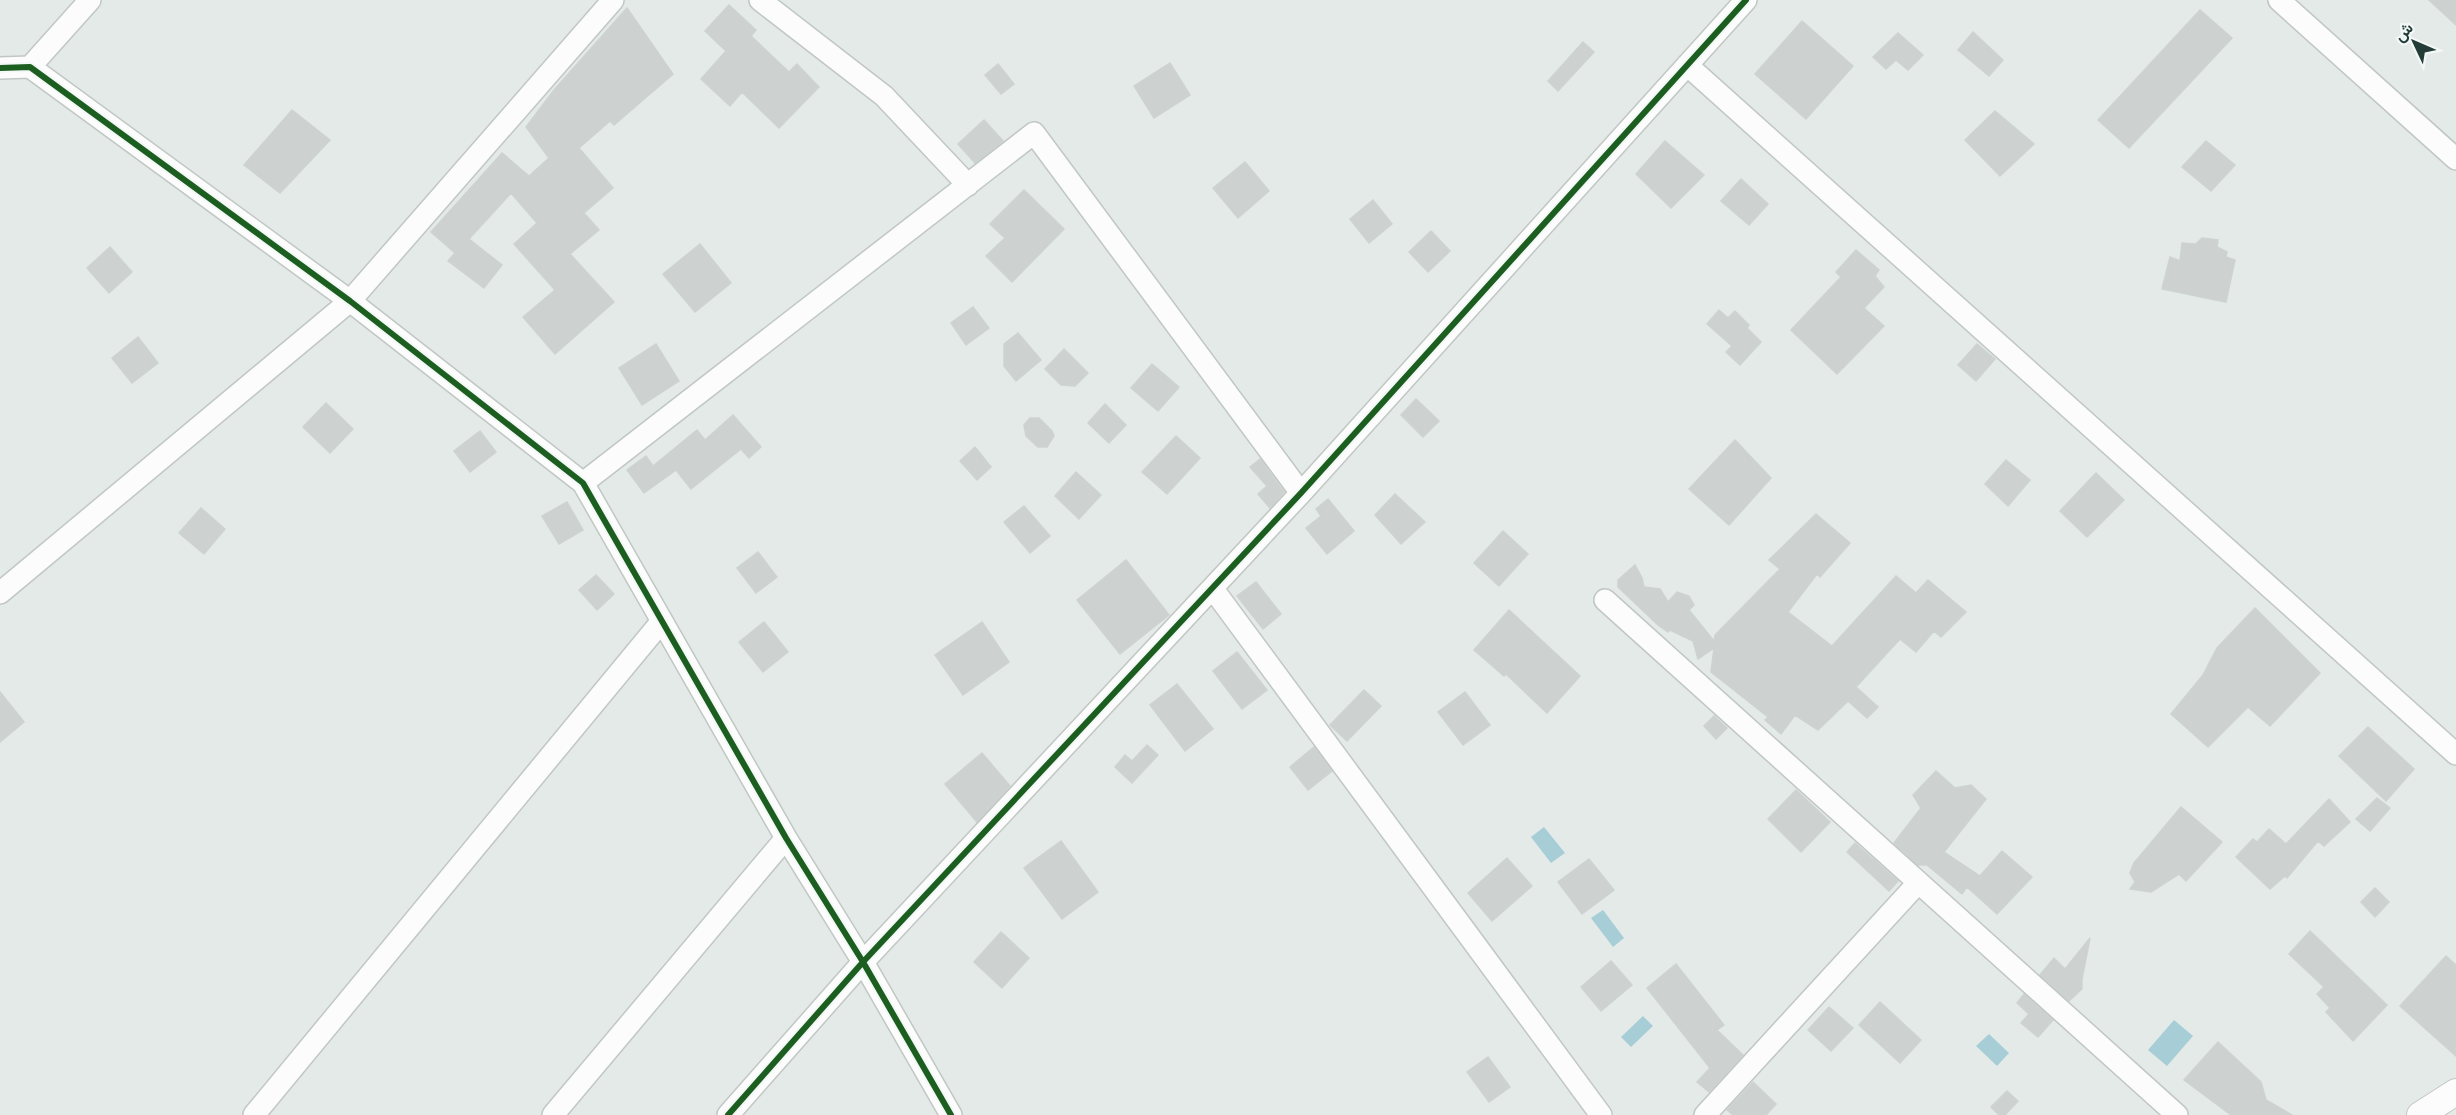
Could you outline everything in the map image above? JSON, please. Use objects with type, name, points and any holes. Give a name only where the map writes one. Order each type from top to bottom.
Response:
[{"type":"street","points":[[30,67],[90,0]]},
{"type":"street","points":[[0,593],[350,301],[613,0]]},
{"type":"street","points":[[760,0],[884,96],[968,186]]},
{"type":"street","points":[[728,1115],[863,962],[1301,493],[1746,0]]},
{"type":"street","points":[[2279,0],[2456,159]]},
{"type":"street","points":[[1687,64],[2456,754]]},
{"type":"street","points":[[0,68],[30,67],[350,301],[583,483],[786,838],[863,962],[945,1113]]},
{"type":"street","points":[[583,483],[1034,133],[1301,493]]},
{"type":"street","points":[[1213,589],[1601,1115]]},
{"type":"street","points":[[1605,600],[2177,1115]]},
{"type":"street","points":[[254,1115],[662,621]]},
{"type":"street","points":[[553,1115],[786,838]]},
{"type":"street","points":[[1705,1115],[1918,884]]},
{"type":"street","points":[[2420,1115],[2456,1092]]},
{"type":"water","points":[[1544,827],[1565,853],[1551,863],[1531,837]]},
{"type":"water","points":[[1603,910],[1624,938],[1613,947],[1591,918]]},
{"type":"water","points":[[1643,1016],[1653,1026],[1631,1047],[1621,1037]]},
{"type":"water","points":[[2174,1020],[2193,1036],[2167,1066],[2148,1050]]},
{"type":"water","points":[[1989,1034],[2009,1053],[1997,1066],[1976,1046]]},
{"type":"building","points":[[2429,0],[2456,0],[2456,25]]},
{"type":"building","points":[[729,5],[756,30],[751,36],[789,72],[797,64],[819,87],[779,128],[742,92],[730,106],[701,79],[726,51],[705,31]]},
{"type":"building","points":[[627,8],[673,74],[614,125],[610,121],[579,148],[613,188],[584,213],[599,230],[570,254],[614,302],[555,354],[523,317],[555,290],[514,244],[537,223],[511,193],[469,239],[502,265],[484,288],[448,261],[455,253],[431,232],[502,153],[529,176],[549,158],[526,127],[554,90]]},
{"type":"building","points":[[2200,10],[2232,38],[2129,148],[2098,120]]},
{"type":"building","points":[[1802,21],[1853,66],[1806,119],[1755,74]]},
{"type":"building","points":[[1973,32],[2003,60],[1989,76],[1958,50]]},
{"type":"building","points":[[1898,33],[1923,55],[1908,70],[1896,60],[1886,69],[1873,57]]},
{"type":"building","points":[[1583,42],[1594,52],[1558,91],[1548,81]]},
{"type":"building","points":[[1170,63],[1190,95],[1154,118],[1134,86]]},
{"type":"building","points":[[998,64],[1014,84],[1001,94],[985,75]]},
{"type":"building","points":[[292,110],[330,140],[280,193],[244,165]]},
{"type":"building","points":[[1995,111],[2034,144],[2000,176],[1965,140]]},
{"type":"building","points":[[984,120],[1003,141],[975,163],[958,144]]},
{"type":"building","points":[[1665,141],[1704,175],[1671,208],[1636,174]]},
{"type":"building","points":[[2206,141],[2235,165],[2211,191],[2182,167]]},
{"type":"building","points":[[1245,162],[1269,191],[1238,218],[1213,188]]},
{"type":"building","points":[[1741,179],[1768,204],[1749,225],[1721,201]]},
{"type":"building","points":[[1024,190],[1064,229],[1012,282],[986,256],[1005,238],[990,224]]},
{"type":"building","points":[[1373,200],[1392,224],[1369,243],[1350,219]]},
{"type":"building","points":[[1431,231],[1450,251],[1428,272],[1409,252]]},
{"type":"building","points":[[2202,238],[2218,240],[2217,247],[2227,252],[2226,257],[2235,260],[2226,302],[2162,289],[2170,257],[2180,261],[2182,243],[2196,244]]},
{"type":"building","points":[[700,244],[731,283],[695,312],[663,274]]},
{"type":"building","points":[[110,247],[132,272],[109,293],[87,268]]},
{"type":"building","points":[[1856,250],[1879,270],[1875,276],[1884,287],[1864,308],[1884,326],[1837,374],[1791,330],[1841,277],[1836,272]]},
{"type":"building","points":[[973,307],[989,328],[966,345],[951,323]]},
{"type":"building","points":[[1719,310],[1728,318],[1735,311],[1761,342],[1740,365],[1726,352],[1732,346],[1707,324]]},
{"type":"building","points":[[1018,333],[1041,360],[1016,381],[1004,366],[1004,344]]},
{"type":"building","points":[[138,337],[158,363],[132,383],[112,358]]},
{"type":"building","points":[[656,344],[679,381],[642,405],[619,368]]},
{"type":"building","points":[[1977,344],[1995,359],[1976,381],[1958,365]]},
{"type":"building","points":[[1064,349],[1088,373],[1075,386],[1061,385],[1045,369]]},
{"type":"building","points":[[1152,364],[1179,387],[1158,411],[1131,388]]},
{"type":"building","points":[[1416,399],[1439,421],[1423,437],[1401,415]]},
{"type":"building","points":[[326,403],[353,429],[330,453],[303,427]]},
{"type":"building","points":[[1105,404],[1126,425],[1109,443],[1088,423]]},
{"type":"building","points":[[733,415],[761,447],[749,458],[741,449],[691,489],[676,470],[644,493],[627,470],[646,456],[653,466],[697,430],[705,440]]},
{"type":"building","points":[[1030,418],[1039,418],[1052,431],[1054,436],[1047,447],[1038,447],[1026,436],[1024,425]]},
{"type":"building","points":[[480,431],[496,452],[470,472],[454,451]]},
{"type":"building","points":[[1176,436],[1200,458],[1167,494],[1142,472]]},
{"type":"building","points":[[1735,440],[1771,478],[1729,525],[1689,489]]},
{"type":"building","points":[[975,447],[991,467],[977,480],[960,461]]},
{"type":"building","points":[[1260,459],[1284,492],[1270,508],[1258,494],[1267,486],[1250,467]]},
{"type":"building","points":[[2006,460],[2030,480],[2008,506],[1985,484]]},
{"type":"building","points":[[1076,472],[1101,495],[1079,519],[1055,496]]},
{"type":"building","points":[[2096,473],[2124,500],[2087,537],[2060,511]]},
{"type":"building","points":[[1395,494],[1425,522],[1401,544],[1375,515]]},
{"type":"building","points":[[1328,499],[1354,531],[1327,554],[1306,528],[1321,516],[1316,509]]},
{"type":"building","points":[[567,502],[583,530],[559,544],[542,516]]},
{"type":"building","points":[[1024,506],[1050,536],[1030,553],[1004,522]]},
{"type":"building","points":[[201,508],[225,529],[204,554],[179,533]]},
{"type":"building","points":[[1816,514],[1850,543],[1820,577],[1817,574],[1788,612],[1832,646],[1896,576],[1916,593],[1928,580],[1966,612],[1941,637],[1934,631],[1916,652],[1900,639],[1856,687],[1878,707],[1867,718],[1848,701],[1818,730],[1795,715],[1781,734],[1765,720],[1768,717],[1711,672],[1714,648],[1698,659],[1693,641],[1670,630],[1668,632],[1658,625],[1618,587],[1618,580],[1635,565],[1644,587],[1660,589],[1668,602],[1677,592],[1689,596],[1694,605],[1689,610],[1714,641],[1715,635],[1780,569],[1769,560]]},
{"type":"building","points":[[1503,531],[1528,554],[1499,586],[1474,563]]},
{"type":"building","points":[[758,552],[777,577],[756,593],[737,568]]},
{"type":"building","points":[[1126,560],[1169,615],[1120,654],[1077,600]]},
{"type":"building","points":[[596,575],[614,594],[597,610],[579,590]]},
{"type":"building","points":[[1256,582],[1281,614],[1263,629],[1237,596]]},
{"type":"building","points":[[2255,608],[2320,673],[2270,726],[2248,707],[2208,747],[2171,714],[2203,675],[2217,648]]},
{"type":"building","points":[[1509,610],[1580,676],[1547,713],[1506,674],[1504,676],[1474,650]]},
{"type":"building","points":[[764,622],[788,652],[763,672],[739,642]]},
{"type":"building","points":[[982,622],[1009,662],[963,695],[935,655]]},
{"type":"building","points":[[1237,652],[1267,690],[1242,709],[1213,671]]},
{"type":"building","points":[[1177,684],[1213,729],[1185,751],[1150,705]]},
{"type":"building","points":[[1364,690],[1381,706],[1347,741],[1330,725]]},
{"type":"building","points":[[0,692],[24,722],[0,742]]},
{"type":"building","points":[[1465,692],[1490,725],[1463,745],[1438,712]]},
{"type":"building","points":[[1714,716],[1727,728],[1716,739],[1704,726]]},
{"type":"building","points":[[2368,727],[2414,769],[2386,801],[2339,756]]},
{"type":"building","points":[[1147,745],[1158,755],[1132,783],[1115,767],[1125,755],[1132,761]]},
{"type":"building","points":[[1314,747],[1332,771],[1308,790],[1290,767]]},
{"type":"building","points":[[982,753],[1010,786],[977,822],[945,784]]},
{"type":"building","points":[[1936,771],[1955,788],[1971,785],[1986,799],[1944,852],[1980,876],[2002,851],[2032,877],[1997,914],[1967,887],[1962,894],[1927,865],[1918,865],[1894,843],[1921,808],[1913,795]]},
{"type":"building","points":[[1796,790],[1830,822],[1801,852],[1768,819]]},
{"type":"building","points":[[2377,798],[2390,808],[2370,831],[2356,819]]},
{"type":"building","points":[[2329,799],[2350,822],[2324,846],[2318,841],[2287,878],[2285,876],[2270,889],[2236,857],[2253,839],[2257,842],[2269,829],[2286,844]]},
{"type":"building","points":[[2181,807],[2222,842],[2186,881],[2179,874],[2151,892],[2130,889],[2135,882],[2130,873],[2134,863]]},
{"type":"building","points":[[1061,841],[1098,892],[1062,919],[1024,868]]},
{"type":"building","points":[[1855,843],[1898,881],[1889,891],[1847,852]]},
{"type":"building","points":[[1507,858],[1532,886],[1492,921],[1468,893]]},
{"type":"building","points":[[1589,859],[1614,890],[1582,914],[1558,882]]},
{"type":"building","points":[[2375,888],[2389,902],[2375,917],[2361,902]]},
{"type":"building","points":[[2310,931],[2387,1005],[2353,1041],[2326,1012],[2330,1008],[2317,994],[2324,987],[2289,954]]},
{"type":"building","points":[[1001,932],[1029,958],[1002,988],[974,962]]},
{"type":"building","points":[[2090,938],[2082,989],[2069,1001],[2040,975],[2054,958],[2065,969]]},
{"type":"building","points":[[2446,956],[2456,965],[2456,1056],[2400,1006]]},
{"type":"building","points":[[1611,961],[1632,985],[1601,1011],[1581,987]]},
{"type":"building","points":[[1676,964],[1724,1025],[1717,1030],[1743,1055],[1709,1092],[1697,1082],[1710,1068],[1647,988]]},
{"type":"building","points":[[2024,994],[2053,1020],[2038,1037],[2021,1023],[2029,1014],[2017,1003]]},
{"type":"building","points":[[1880,1002],[1921,1040],[1900,1063],[1859,1025]]},
{"type":"building","points":[[1829,1007],[1853,1028],[1831,1051],[1808,1030]]},
{"type":"building","points":[[2218,1042],[2261,1082],[2266,1100],[2292,1115],[2231,1115],[2184,1080]]},
{"type":"building","points":[[1488,1057],[1510,1087],[1489,1102],[1467,1072]]},
{"type":"building","points":[[1753,1082],[1776,1104],[1766,1115],[1733,1115],[1727,1110]]},
{"type":"building","points":[[2007,1091],[2018,1101],[2005,1115],[1999,1115],[1991,1107]]},
{"type":"cycle path","points":[[728,1115],[863,962],[1301,493],[1746,0]]},
{"type":"cycle path","points":[[0,68],[30,67],[350,301],[583,483],[786,838],[863,962],[951,1115]]}]
